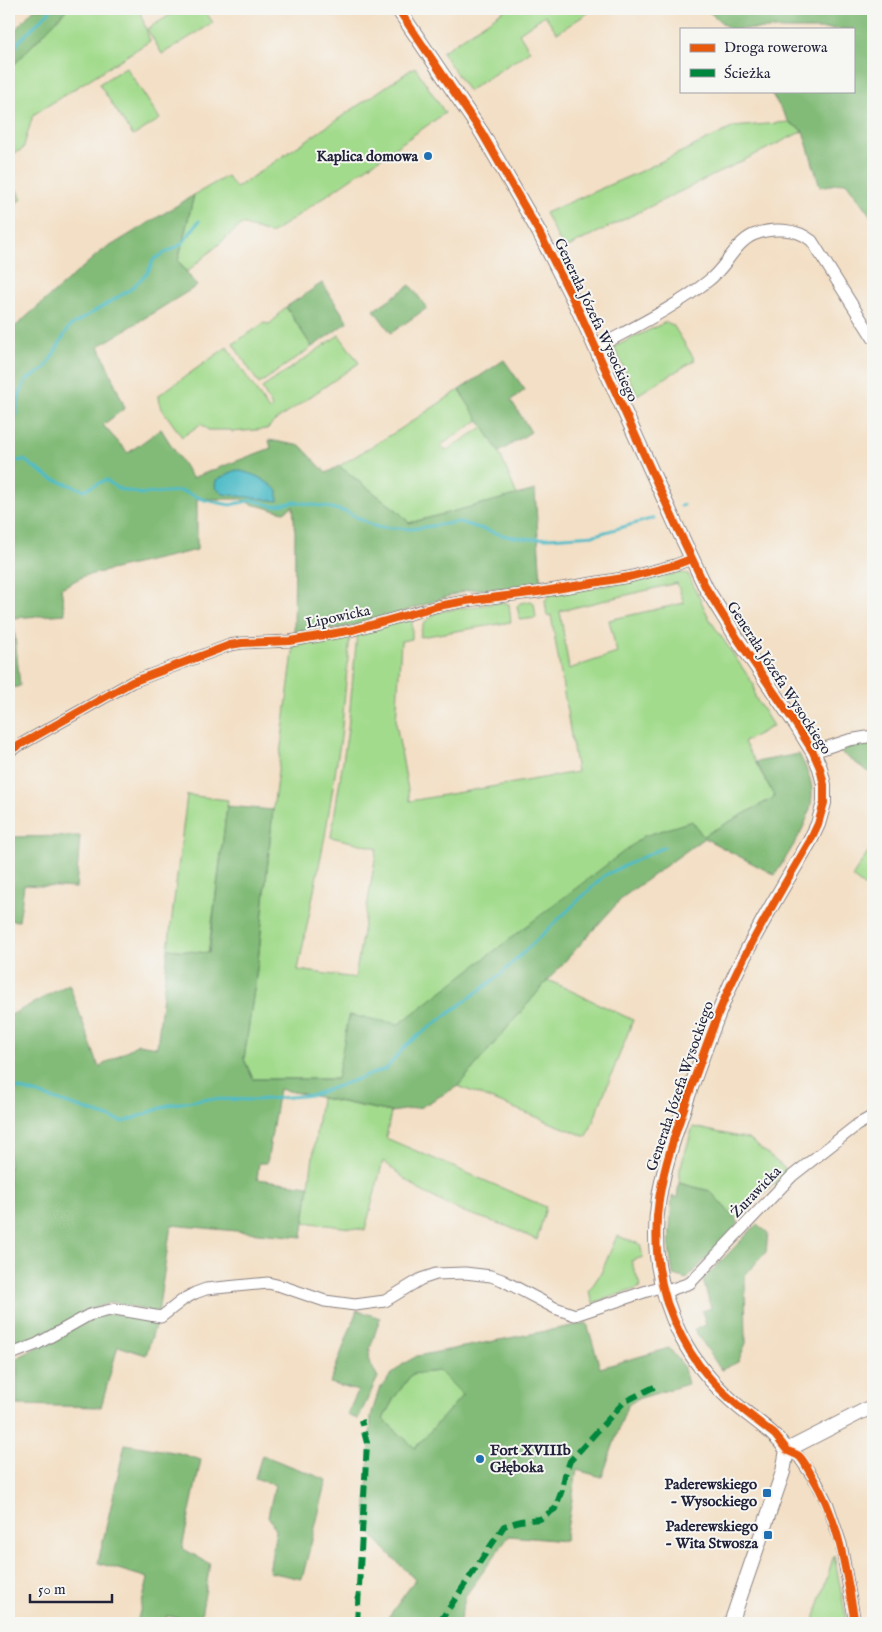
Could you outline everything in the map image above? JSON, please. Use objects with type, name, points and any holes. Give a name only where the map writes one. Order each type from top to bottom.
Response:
[{"type":"street","name":"Generała Józefa Wysockiego","points":[[398,9],[452,88],[509,178],[539,232],[596,348],[691,558],[724,618],[797,726],[813,752],[820,768],[824,785],[824,803],[818,824],[752,943],[726,995],[706,1046],[668,1156],[658,1202],[656,1227],[657,1257],[663,1289],[680,1336],[707,1375],[730,1400],[777,1437],[787,1450]]},
{"type":"street","points":[[596,348],[673,307],[721,271],[741,244],[751,236],[761,232],[783,230],[795,231],[812,240],[873,338]]},
{"type":"street","name":"Lipowicka","points":[[9,751],[132,682],[230,645],[242,642],[290,641],[354,630],[438,606],[629,577],[675,565],[691,558]]},
{"type":"street","points":[[813,752],[873,736]]},
{"type":"street","name":"Żurawicka","points":[[9,1356],[37,1344],[89,1315],[115,1309],[162,1316],[195,1293],[206,1289],[260,1283],[281,1286],[325,1301],[355,1305],[385,1301],[421,1279],[436,1274],[465,1273],[492,1276],[555,1308],[576,1316],[663,1289],[690,1283],[792,1176],[857,1125],[873,1116]]},
{"type":"street","points":[[787,1450],[873,1406]]},
{"type":"street","points":[[731,1623],[783,1472],[787,1450]]},
{"type":"street","points":[[787,1450],[799,1457],[817,1483],[828,1505],[841,1544],[855,1623]]},
{"type":"green space","points":[[34,9],[67,9],[9,70],[9,37]]},
{"type":"green space","points":[[67,9],[139,9],[150,41],[33,115],[23,149],[9,156],[9,70]]},
{"type":"green space","points":[[180,9],[204,9],[213,23],[162,54],[147,29]]},
{"type":"green space","points":[[506,9],[594,9],[557,33],[545,15],[519,33],[530,51],[468,91],[442,52]]},
{"type":"green space","points":[[706,9],[873,9],[873,219],[846,182],[820,187],[803,131],[789,122],[771,92],[854,92],[854,28],[728,28]]},
{"type":"green space","points":[[126,67],[160,119],[133,136],[99,84]]},
{"type":"green space","points":[[415,67],[445,113],[271,234],[242,224],[187,272],[178,261],[194,195],[227,176],[236,188]]},
{"type":"green space","points":[[789,122],[803,131],[568,247],[563,248],[545,213],[639,172],[734,127]]},
{"type":"green space","points":[[9,177],[22,199],[9,206]]},
{"type":"green space","points":[[194,195],[178,261],[197,286],[99,346],[125,408],[103,425],[128,453],[161,429],[192,478],[271,448],[269,440],[301,446],[326,473],[339,466],[399,512],[409,523],[535,490],[541,583],[521,587],[467,590],[406,611],[353,626],[294,636],[295,532],[293,506],[284,512],[251,504],[241,499],[197,499],[197,550],[84,576],[61,588],[65,614],[13,618],[20,686],[9,689],[9,332],[99,253]]},
{"type":"green space","points":[[322,283],[348,322],[312,347],[286,307]]},
{"type":"green space","points":[[410,285],[427,308],[391,333],[374,310]]},
{"type":"green space","points":[[286,307],[312,347],[259,384],[233,344],[264,323],[269,324]]},
{"type":"green space","points":[[666,322],[673,325],[695,360],[637,395],[614,347]]},
{"type":"green space","points":[[339,335],[359,363],[275,421],[267,429],[232,432],[231,430],[208,430],[201,424],[182,437],[160,406],[159,395],[227,347],[269,410],[272,407],[262,388]]},
{"type":"green space","points":[[504,360],[525,390],[511,400],[531,432],[499,452],[459,390]]},
{"type":"green space","points":[[459,390],[479,420],[441,445],[446,451],[483,427],[499,452],[517,495],[409,523],[399,512],[339,466],[399,430]]},
{"type":"green space","points":[[678,573],[688,574],[710,620],[754,685],[755,697],[773,726],[744,742],[775,797],[703,836],[621,873],[404,1054],[336,1079],[253,1079],[244,1059],[258,962],[273,810],[294,644],[350,635],[341,737],[325,836],[298,970],[355,978],[377,848],[331,837],[348,729],[357,634],[412,618],[412,639],[401,641],[396,723],[410,801],[577,772],[551,615],[547,616],[545,600],[550,595]],"holes":[[[677,583],[684,603],[609,620],[617,653],[569,669],[560,611]]]},
{"type":"green space","points":[[531,601],[534,603],[536,618],[520,620],[517,606],[520,603]]},
{"type":"green space","points":[[502,602],[509,604],[511,622],[420,637],[424,623],[437,612]]},
{"type":"green space","points":[[873,743],[873,775],[840,752],[851,746]]},
{"type":"green space","points":[[799,754],[810,779],[812,791],[811,804],[808,817],[796,841],[775,875],[704,838],[623,897],[548,980],[458,1086],[421,1107],[391,1112],[279,1089],[267,1163],[259,1163],[257,1179],[309,1186],[302,1237],[171,1225],[158,1313],[113,1302],[90,1309],[63,1325],[9,1349],[9,1016],[69,984],[99,1067],[138,1044],[157,1047],[168,949],[209,953],[227,806],[273,810],[258,962],[244,1059],[253,1079],[337,1079],[349,1015],[399,1024],[644,836],[692,821],[703,836],[775,797],[756,762]]},
{"type":"green space","points":[[187,795],[228,800],[208,954],[168,949]]},
{"type":"green space","points":[[80,836],[76,888],[24,885],[19,921],[9,920],[9,837]]},
{"type":"green space","points":[[873,844],[873,893],[852,877]]},
{"type":"green space","points":[[548,980],[633,1020],[587,1137],[458,1086]]},
{"type":"green space","points":[[321,1098],[391,1112],[386,1138],[546,1207],[537,1240],[509,1227],[458,1210],[419,1190],[383,1161],[365,1230],[304,1222]]},
{"type":"green space","points":[[693,1127],[749,1139],[788,1171],[736,1220],[710,1191],[679,1183],[680,1169]]},
{"type":"green space","points":[[679,1183],[710,1191],[739,1223],[687,1279],[673,1275],[669,1247],[672,1196],[677,1198]]},
{"type":"green space","points":[[757,1224],[768,1233],[766,1252],[745,1275],[746,1343],[738,1362],[721,1370],[694,1329],[706,1325],[702,1311],[711,1308],[703,1280]]},
{"type":"green space","points":[[617,1236],[640,1244],[643,1257],[631,1261],[640,1285],[639,1288],[593,1303],[589,1291],[601,1273]]},
{"type":"green space","points":[[357,1310],[380,1318],[370,1349],[369,1362],[378,1377],[358,1419],[347,1415],[358,1391],[330,1383]]},
{"type":"green space","points":[[108,1314],[125,1314],[156,1323],[146,1355],[118,1346],[101,1407],[17,1405],[17,1358],[94,1318]]},
{"type":"green space","points":[[587,1323],[600,1368],[669,1348],[683,1365],[688,1384],[637,1399],[627,1406],[602,1477],[577,1470],[565,1541],[509,1536],[466,1595],[459,1623],[384,1623],[415,1580],[374,1538],[366,1524],[371,1416],[379,1390],[403,1364],[417,1356]],"holes":[[[439,1371],[463,1395],[415,1448],[383,1419],[394,1398],[412,1374]]]},
{"type":"green space","points":[[439,1371],[463,1395],[415,1448],[383,1419],[394,1398],[412,1374]]},
{"type":"green space","points":[[125,1444],[179,1453],[201,1460],[182,1548],[210,1564],[200,1622],[167,1616],[165,1623],[137,1623],[148,1578],[98,1563]]},
{"type":"green space","points":[[262,1455],[327,1480],[302,1579],[269,1572],[276,1530],[268,1516],[275,1485],[255,1478]]},
{"type":"green space","points":[[834,1555],[847,1623],[813,1623]]},
{"type":"water","points":[[236,470],[254,475],[268,483],[278,491],[278,501],[223,494],[215,487],[216,480]]},
{"type":"waterway","points":[[9,58],[20,40],[52,9]]},
{"type":"waterway","points":[[9,431],[13,429],[20,394],[26,380],[45,369],[69,327],[131,289],[148,272],[154,259],[182,244],[199,221]]},
{"type":"waterway","points":[[9,462],[24,460],[50,478],[84,490],[106,480],[119,489],[142,494],[182,491],[205,500],[230,505],[253,500],[274,506],[295,502],[347,512],[376,527],[412,529],[459,522],[506,536],[532,539],[595,535],[654,518]]},
{"type":"waterway","points":[[9,1086],[124,1122],[169,1105],[204,1099],[256,1100],[313,1095],[386,1069],[406,1045],[499,976],[605,875],[664,847]]},
{"type":"marked path","points":[[439,1623],[504,1526],[520,1521],[540,1519],[555,1509],[570,1461],[624,1402],[660,1385]]},
{"type":"marked path","points":[[357,1623],[367,1443],[361,1420]]},
{"type":"cycle path","points":[[398,9],[482,133],[539,232],[578,309],[706,588],[737,638],[797,726],[813,752],[820,768],[824,785],[824,803],[818,824],[752,942],[729,990],[681,1115],[665,1168],[660,1194],[657,1246],[660,1274],[667,1303],[673,1319],[694,1358],[725,1394],[774,1434],[788,1451],[800,1457],[822,1493],[841,1547],[855,1623]]},
{"type":"cycle path","points":[[9,751],[132,682],[230,645],[290,641],[353,630],[438,606],[629,577],[691,559]]},
{"type":"place","name":"Kaplica domowa","points":[[428,156]]},
{"type":"place","name":"Fort XVIIIb Głęboka","points":[[480,1459]]},
{"type":"place","name":"Paderewskiego - Wysockiego","points":[[767,1493]]},
{"type":"place","name":"Paderewskiego - Wita Stwosza","points":[[768,1535]]}]
